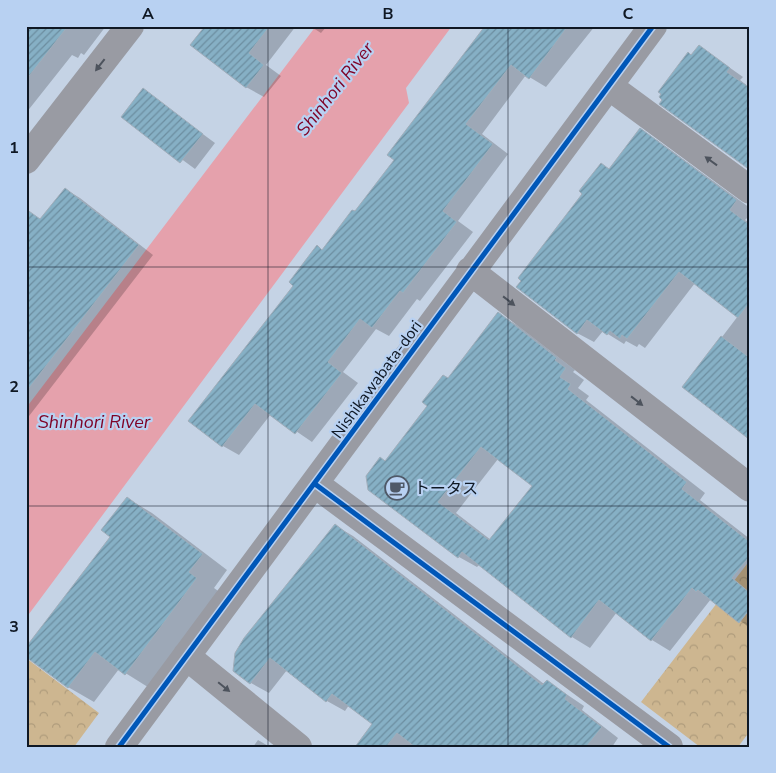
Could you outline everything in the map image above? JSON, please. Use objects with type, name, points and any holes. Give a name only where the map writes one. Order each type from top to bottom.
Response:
[{"type":"street","points":[[26,160],[130,26]]},
{"type":"street","name":"Nishikawabata-dori","points":[[119,747],[315,484],[470,271],[654,26]]},
{"type":"street","points":[[610,87],[750,190]]},
{"type":"street","points":[[470,271],[750,488]]},
{"type":"street","points":[[315,484],[670,747]]},
{"type":"street","points":[[186,656],[298,747]]},
{"type":"green space","points":[[750,560],[750,731],[738,747],[700,747],[641,702]]},
{"type":"green space","points":[[26,658],[99,713],[74,747],[26,747]]},
{"type":"water","name":"Shinhori River","points":[[316,26],[452,26],[406,88],[409,103],[26,618],[26,408]]},
{"type":"building","points":[[26,26],[68,26],[26,80]]},
{"type":"building","points":[[205,26],[270,26],[249,53],[264,65],[246,88],[190,45]]},
{"type":"building","points":[[485,26],[568,26],[529,79],[511,65],[466,124],[493,144],[443,211],[457,222],[403,293],[400,291],[372,328],[360,319],[328,362],[342,373],[295,434],[255,404],[222,447],[188,421],[293,286],[289,282],[317,245],[322,250],[352,210],[355,211],[394,160],[387,155]]},
{"type":"building","points":[[699,45],[730,68],[727,72],[750,88],[750,170],[659,104],[662,100],[659,97],[661,94],[658,92],[688,52],[691,55]]},
{"type":"building","points":[[143,88],[203,134],[180,163],[121,117]]},
{"type":"building","points":[[640,128],[737,200],[730,210],[750,225],[750,302],[738,318],[679,272],[627,339],[622,335],[620,339],[610,331],[607,335],[587,320],[577,334],[516,287],[521,281],[518,278],[582,194],[579,191],[601,163],[609,169]]},
{"type":"building","points":[[65,188],[139,245],[26,392],[26,209],[40,219]]},
{"type":"building","points":[[498,312],[557,358],[555,360],[566,368],[560,377],[571,384],[568,389],[687,482],[682,489],[750,542],[750,556],[732,578],[750,593],[750,609],[739,623],[698,590],[696,592],[692,588],[651,641],[599,600],[571,638],[462,552],[458,558],[368,490],[366,476],[380,457],[385,461],[427,406],[422,402],[443,375],[448,378]],"holes":[[[481,447],[532,486],[489,540],[438,502]]]},
{"type":"building","points":[[721,336],[750,358],[750,440],[682,387]]},
{"type":"building","points":[[127,497],[203,554],[189,572],[197,578],[125,675],[95,652],[68,688],[26,657],[26,647],[110,537],[101,530]]},
{"type":"building","points":[[335,524],[542,685],[547,680],[567,695],[565,699],[602,727],[586,747],[415,747],[397,733],[386,747],[355,747],[372,724],[332,694],[326,702],[270,658],[250,684],[233,671],[235,653],[244,638]]},
{"type":"cycle path","points":[[119,747],[653,26]]},
{"type":"cycle path","points":[[315,484],[669,747]]},
{"type":"place","name":"トータス","points":[[397,488]]}]
